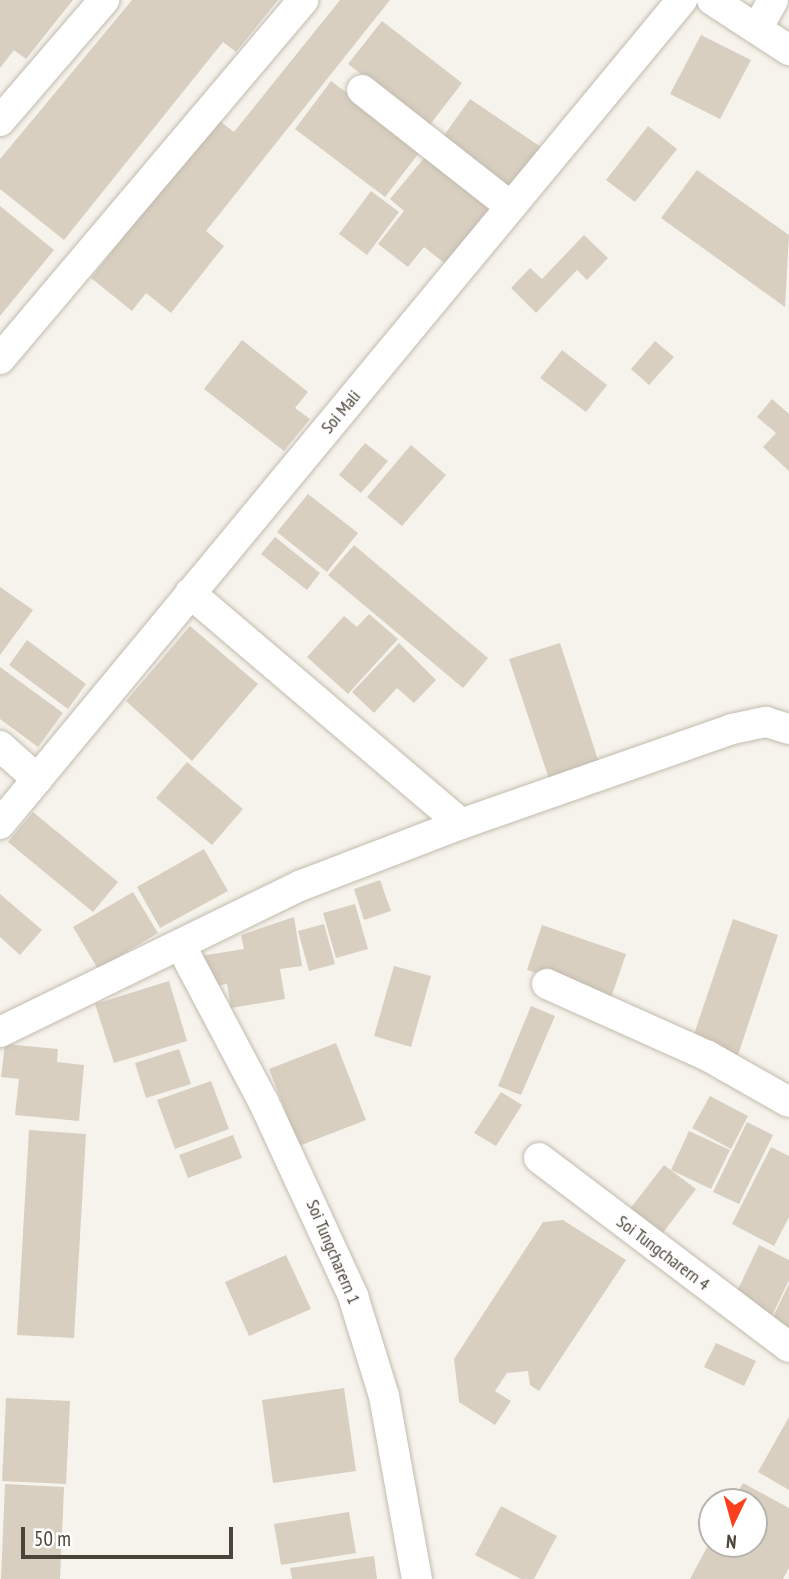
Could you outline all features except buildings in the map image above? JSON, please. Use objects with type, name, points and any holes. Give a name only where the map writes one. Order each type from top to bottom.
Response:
[{"type":"street","points":[[0,121],[104,0]]},
{"type":"street","points":[[0,359],[303,0]]},
{"type":"street","name":"Soi Mali","points":[[0,824],[682,0]]},
{"type":"street","points":[[712,0],[789,50]]},
{"type":"street","points":[[757,29],[773,0]]},
{"type":"street","points":[[362,90],[511,207]]},
{"type":"street","points":[[190,593],[461,824]]},
{"type":"street","points":[[0,1032],[182,948],[302,886],[461,824],[777,726]]},
{"type":"street","points":[[0,746],[37,779]]},
{"type":"street","name":"Soi Tungcharern 1","points":[[182,948],[275,1126],[353,1296],[384,1396],[416,1571]]},
{"type":"street","points":[[547,984],[753,1078],[789,1102]]},
{"type":"street","name":"Soi Tungcharern 4","points":[[538,1158],[789,1347]]},
{"type":"street","points":[[416,1571],[442,1579]]}]
